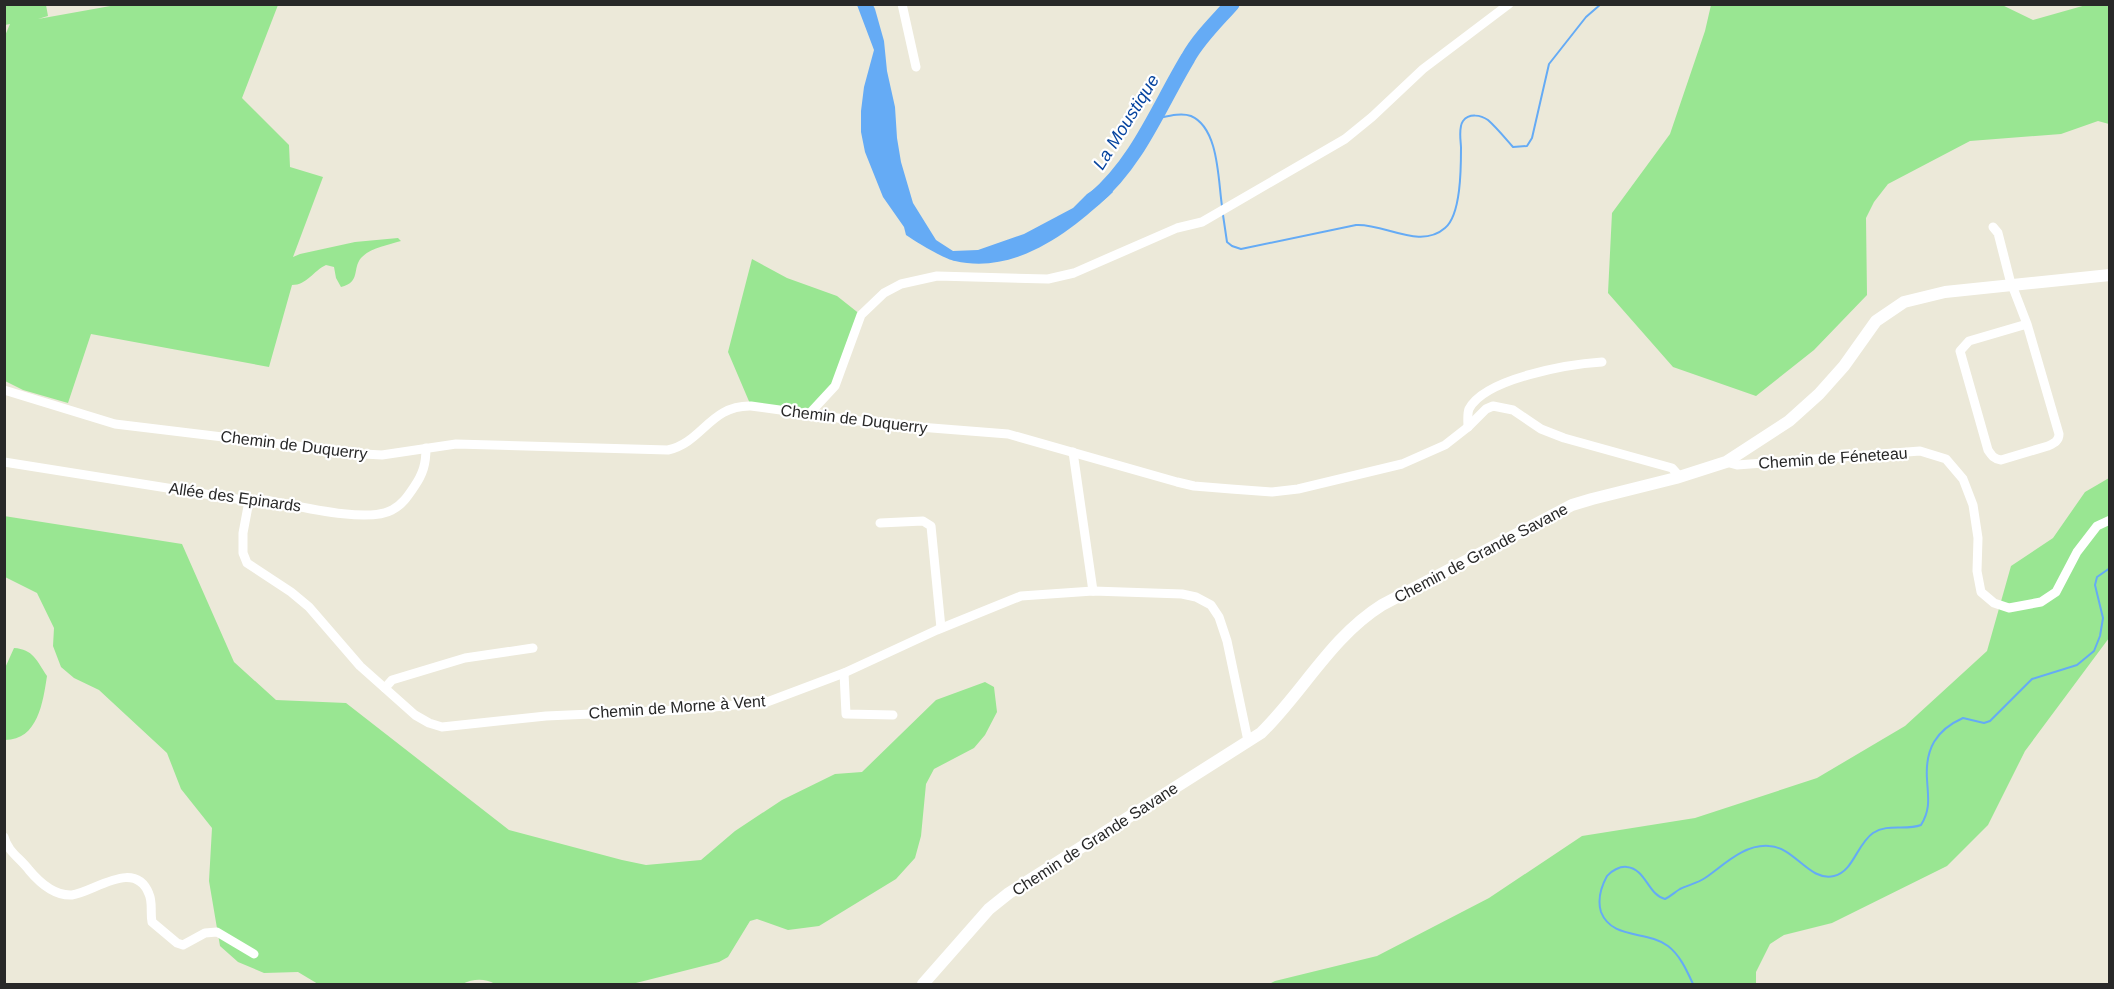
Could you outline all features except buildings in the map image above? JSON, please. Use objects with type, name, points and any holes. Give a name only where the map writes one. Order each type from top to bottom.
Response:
[{"type":"street","points":[[902,4],[916,66]]},
{"type":"street","points":[[810,413],[835,386],[861,315],[884,293],[901,284],[937,276],[1048,279],[1074,273],[1177,228],[1202,222],[1345,139],[1423,69],[1509,4]]},
{"type":"street","points":[[1993,227],[1998,233],[2027,324],[2059,438],[2048,446],[2001,460],[1996,459],[1988,450],[1960,351],[1969,342],[2027,324]]},
{"type":"street","name":"Chemin de Grande Savane","points":[[923,984],[989,909],[1009,893],[1250,741],[1278,716],[1345,634],[1363,617],[1382,605],[1572,506],[1726,462],[1789,421],[1819,394],[1844,366],[1876,321],[1904,302],[1945,292],[2109,276]]},
{"type":"street","points":[[1468,427],[1469,409],[1480,396],[1502,383],[1580,364],[1602,362]]},
{"type":"street","name":"Chemin de Duquerry","points":[[4,390],[115,424],[382,455],[463,444],[668,450],[686,443],[718,414],[741,405],[881,424],[1008,434],[1194,486],[1272,492],[1298,489],[1402,464],[1445,445],[1486,409],[1493,406],[1513,410],[1541,429],[1564,438],[1672,468],[1680,477]]},
{"type":"street","name":"Allée des Epinards","points":[[4,462],[249,501],[264,500],[356,515],[376,515],[392,510],[404,501],[422,475],[426,461],[426,448]]},
{"type":"street","name":"Chemin de Féneteau","points":[[1726,462],[1737,465],[1920,451],[1946,459],[1963,479],[1973,505],[1978,538],[1977,571],[1981,592],[1994,603],[2009,608],[2041,602],[2056,592],[2077,552],[2097,526],[2109,520]]},
{"type":"street","points":[[1073,452],[1093,591]]},
{"type":"street","name":"Chemin de Morne à Vent","points":[[249,501],[243,533],[243,553],[247,563],[291,592],[309,607],[360,666],[415,715],[442,727],[546,716],[682,710],[766,702],[844,673],[941,628],[1021,596],[1093,591],[1182,594],[1196,597],[1211,605],[1219,617],[1227,641],[1247,736],[1250,741]]},
{"type":"street","points":[[880,523],[923,521],[931,526],[941,628]]},
{"type":"street","points":[[385,688],[392,680],[465,658],[533,648]]},
{"type":"street","points":[[844,673],[846,714],[893,715]]},
{"type":"street","points":[[4,837],[9,849],[37,879],[55,892],[70,895],[118,878],[134,879],[143,883],[149,894],[152,922],[177,944],[183,945],[205,933],[218,932],[254,954]]},
{"type":"green space","points":[[5,4],[46,5],[48,16],[38,19],[116,5],[278,5],[242,98],[289,145],[290,167],[323,177],[293,257],[355,242],[398,238],[401,241],[380,247],[361,258],[354,279],[347,285],[341,287],[334,267],[326,265],[302,283],[292,285],[269,367],[91,334],[68,403],[23,390],[5,381],[4,38],[10,24],[5,25]]},
{"type":"green space","points":[[2000,4],[2033,20],[2086,5],[2109,5],[2109,124],[2098,121],[2061,134],[1970,141],[1888,184],[1874,202],[1866,218],[1867,295],[1814,350],[1756,396],[1673,367],[1608,293],[1612,213],[1670,134],[1705,31],[1711,5]]},
{"type":"green space","points":[[752,259],[787,278],[837,296],[861,315],[835,386],[810,413],[751,406],[728,352]]},
{"type":"green space","points":[[2109,478],[2109,638],[2025,751],[1988,825],[1947,866],[1832,923],[1784,935],[1770,944],[1756,972],[1756,984],[1269,984],[1377,956],[1489,898],[1582,836],[1695,818],[1817,778],[1905,726],[1987,651],[2011,566],[2053,538],[2085,492]]},
{"type":"green space","points":[[4,516],[182,544],[234,662],[276,700],[346,703],[509,830],[646,865],[701,860],[735,831],[782,800],[835,774],[862,772],[936,700],[985,682],[994,687],[997,712],[985,735],[974,748],[934,769],[926,784],[921,836],[915,858],[896,879],[819,926],[788,930],[757,919],[750,921],[728,957],[719,962],[632,984],[495,984],[478,980],[462,984],[318,984],[298,972],[264,973],[238,962],[220,946],[209,881],[212,828],[181,789],[167,753],[99,690],[74,678],[61,667],[53,646],[54,628],[37,593],[5,577]]},
{"type":"green space","points":[[14,648],[30,653],[47,676],[41,708],[32,727],[25,734],[5,740],[5,668]]},
{"type":"water","points":[[857,5],[873,5],[875,9],[884,41],[901,162],[913,203],[936,240],[953,251],[978,250],[1024,234],[1073,208],[1087,194],[1105,182],[1113,192],[1061,235],[1021,256],[1000,262],[978,264],[950,260],[906,235],[904,227],[883,197],[865,152],[861,132],[861,111],[864,87],[874,50]]},
{"type":"waterway","name":"La Moustique","points":[[1094,199],[1123,168],[1147,133],[1192,51],[1232,4]]},
{"type":"waterway","points":[[1223,215],[1227,242],[1241,249],[1356,225],[1367,225],[1413,236],[1424,237],[1435,234],[1450,222],[1457,202],[1461,167],[1460,131],[1463,121],[1472,116],[1482,117],[1488,120],[1513,147],[1527,146],[1532,138],[1549,64],[1586,17],[1601,4]]},
{"type":"waterway","points":[[1154,119],[1182,115],[1191,116],[1200,122],[1207,131],[1216,156],[1222,206]]},
{"type":"waterway","points":[[1693,984],[1680,959],[1668,946],[1660,941],[1621,931],[1606,921],[1601,912],[1600,893],[1609,874],[1621,867],[1633,869],[1639,872],[1659,897],[1665,899],[1680,889],[1702,880],[1743,852],[1751,848],[1769,846],[1787,852],[1817,874],[1834,876],[1846,869],[1873,833],[1885,828],[1921,825],[1928,803],[1928,758],[1939,735],[1963,718],[1984,723],[1990,721],[2032,679],[2077,665],[2094,651],[2100,636],[2103,618],[2095,585],[2097,577],[2110,568]]}]
